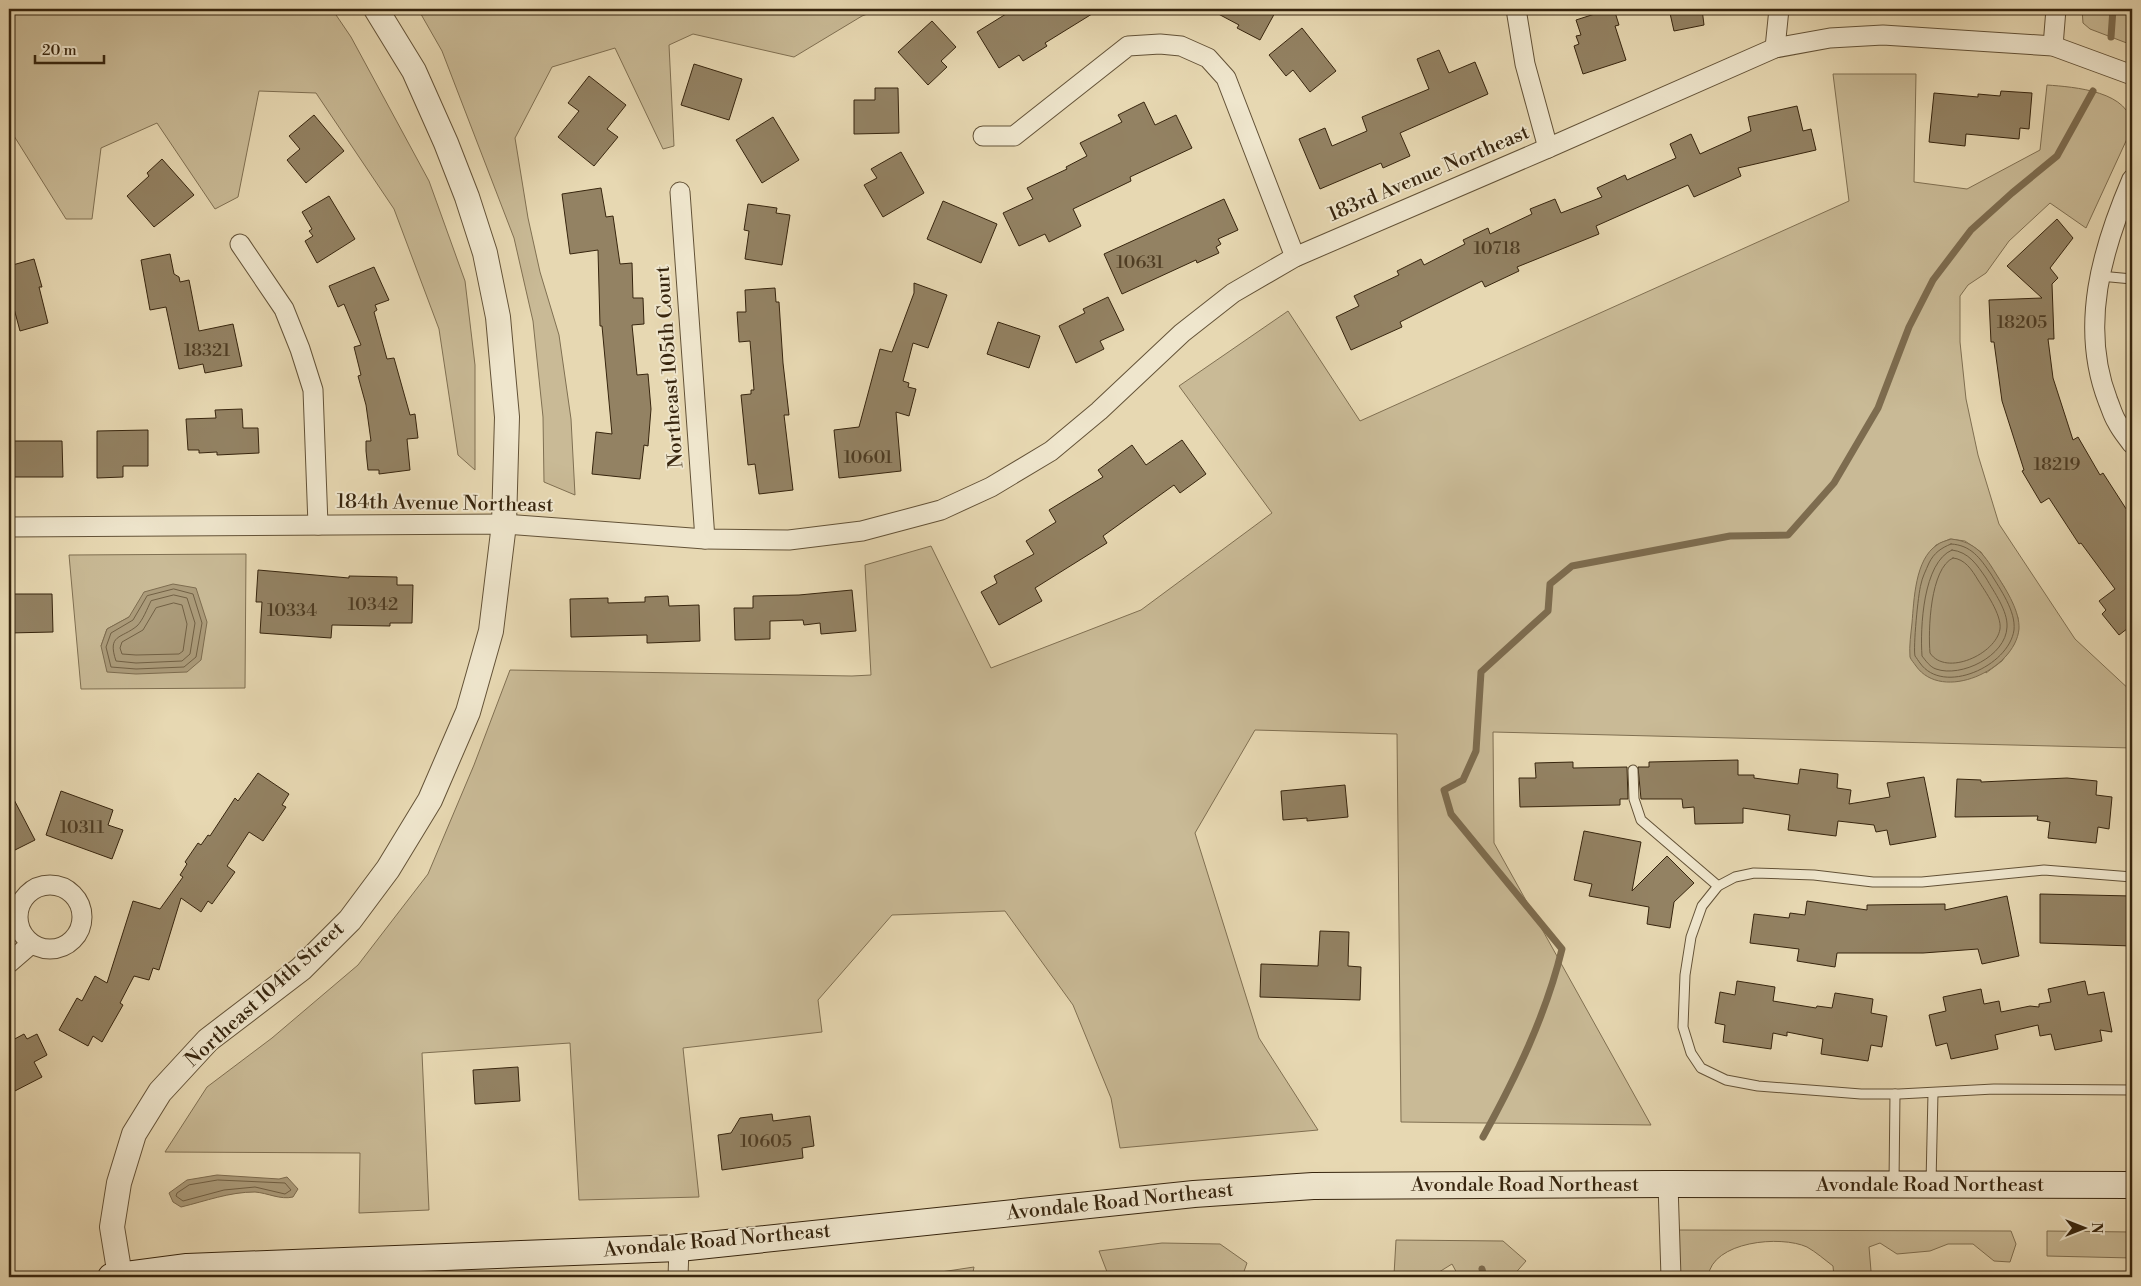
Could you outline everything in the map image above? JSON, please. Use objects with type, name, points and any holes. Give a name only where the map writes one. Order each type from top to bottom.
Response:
[{"type":"main road","name":"Avondale Road Northeast","points":[[115,1277],[187,1267],[490,1257],[679,1248],[1194,1194],[1295,1187],[1668,1184],[2132,1185]]},
{"type":"street","name":"Northeast 104th Street","points":[[115,1277],[112,1227],[119,1183],[134,1134],[160,1092],[208,1040],[301,969],[350,920],[388,868],[430,800],[468,712],[491,631],[504,524],[507,417],[498,317],[484,253],[467,197],[431,106],[414,71],[376,9]]},
{"type":"street","points":[[1516,9],[1525,64],[1548,148]]},
{"type":"street","points":[[1775,48],[1779,9]]},
{"type":"street","points":[[2052,46],[2056,9]]},
{"type":"street","name":"183rd Avenue Northeast","points":[[991,487],[1058,445],[1099,411],[1182,333],[1233,293],[1295,256],[1775,48],[1830,38],[1883,35],[2052,46],[2132,75]]},
{"type":"street","points":[[983,136],[1014,136],[1128,46],[1160,44],[1181,46],[1208,58],[1226,78],[1295,256]]},
{"type":"street","points":[[2132,179],[2106,253],[2100,276],[2094,322],[2095,354],[2102,385],[2116,422],[2132,444]]},
{"type":"street","name":"Northeast 105th Court","points":[[680,192],[705,539]]},
{"type":"street","points":[[240,244],[284,309],[300,349],[313,390],[318,525]]},
{"type":"street","name":"184th Avenue Northeast","points":[[9,528],[318,525],[458,526],[504,524],[705,539],[789,540],[862,531],[941,510],[991,487]]},
{"type":"street","points":[[9,963],[31,944]]},
{"type":"street","points":[[1668,1184],[1671,1277]]},
{"type":"street","points":[[678,1277],[679,1248]]},
{"type":"lane","points":[[2100,276],[2132,280]]},
{"type":"lane","points":[[1633,770],[1634,799],[1641,820],[1718,886]]},
{"type":"lane","points":[[2132,877],[2044,870],[1922,882],[1872,882],[1814,875],[1754,873],[1735,877],[1718,886],[1702,906],[1691,937],[1685,975],[1683,1027],[1691,1053],[1701,1068],[1726,1080],[1758,1086],[1861,1094],[1933,1093],[1994,1089],[2132,1090]]},
{"type":"lane","points":[[1931,1186],[1933,1093]]},
{"type":"lane","points":[[1894,1185],[1896,1094]]},
{"type":"shaded area","points":[[9,9],[332,9],[351,37],[429,181],[465,281],[475,365],[475,470],[458,455],[439,329],[394,209],[316,93],[259,91],[238,197],[215,209],[157,123],[101,148],[92,219],[66,219],[9,128]]},
{"type":"shaded area","points":[[418,9],[881,9],[862,16],[794,57],[693,34],[669,45],[674,146],[663,149],[615,48],[552,67],[515,138],[528,218],[540,272],[559,335],[571,419],[575,495],[544,482],[543,417],[533,321],[514,238],[442,51]]},
{"type":"shaded area","points":[[2082,9],[2132,9],[2132,45],[2090,29],[2083,23]]},
{"type":"shaded area","points":[[1833,74],[1916,74],[1914,182],[1967,189],[2040,150],[2047,85],[2072,87],[2100,93],[2123,106],[2129,116],[2132,128],[2086,228],[2050,203],[2009,241],[1986,273],[1968,285],[1960,296],[1960,342],[1966,399],[1978,455],[1999,524],[2075,639],[2132,692],[2132,748],[1493,732],[1494,843],[1651,1125],[1401,1122],[1397,734],[1255,730],[1195,833],[1259,1038],[1318,1130],[1120,1148],[1111,1098],[1073,1005],[1005,911],[892,915],[818,1000],[822,1032],[683,1048],[699,1197],[579,1200],[570,1043],[422,1053],[429,1210],[359,1213],[360,1153],[165,1152],[207,1087],[272,1038],[358,965],[428,874],[474,765],[510,670],[871,675],[865,565],[931,546],[991,668],[1141,610],[1272,513],[1179,386],[1288,311],[1360,421],[1849,201]],"holes":[[[1950,539],[1965,541],[1981,552],[2004,587],[2018,618],[2014,644],[2002,661],[1986,673],[1925,560],[1936,545]]]},
{"type":"shaded area","points":[[246,554],[245,688],[81,689],[69,555]],"holes":[[[129,617],[101,646],[107,629]]]},
{"type":"shaded area","points":[[1677,1230],[2011,1231],[2016,1244],[2010,1262],[1994,1261],[1973,1244],[1948,1244],[1930,1251],[1897,1254],[1880,1243],[1869,1247],[1871,1271],[1868,1277],[1834,1277],[1833,1266],[1807,1247],[1795,1243],[1765,1242],[1749,1244],[1722,1255],[1712,1265],[1708,1277],[1678,1277]]},
{"type":"shaded area","points":[[2047,1231],[2132,1232],[2132,1258],[2047,1256]]},
{"type":"shaded area","points":[[1396,1240],[1503,1241],[1526,1261],[1512,1277],[1459,1277],[1452,1264],[1431,1277],[1400,1277],[1394,1275]]},
{"type":"shaded area","points":[[1162,1243],[1220,1244],[1247,1263],[1242,1277],[1109,1277],[1099,1251]]},
{"type":"shaded area","points":[[974,1267],[972,1277],[921,1277],[921,1275]]},
{"type":"water","points":[[1951,539],[1974,547],[1989,563],[2012,602],[2019,622],[2019,629],[2014,644],[2005,657],[1992,668],[1976,677],[1942,682],[1928,677],[1916,666],[1910,657],[1910,644],[1915,592],[1920,570],[1930,551],[1940,543]]},
{"type":"water","points":[[173,584],[196,588],[207,622],[201,660],[187,672],[136,674],[107,672],[101,646],[107,629],[129,617],[144,592]]},
{"type":"water","points":[[217,1175],[279,1179],[287,1177],[298,1189],[293,1197],[288,1198],[245,1192],[181,1207],[173,1202],[169,1193],[187,1180]]},
{"type":"building","points":[[1014,9],[1100,9],[1045,43],[1047,46],[1023,61],[1019,55],[999,68],[977,32]]},
{"type":"building","points":[[1209,9],[1277,9],[1260,40],[1237,28],[1239,25]]},
{"type":"building","points":[[1614,9],[1619,25],[1615,26],[1626,60],[1583,74],[1574,46],[1579,44],[1576,36],[1581,35],[1576,20]]},
{"type":"building","points":[[1669,9],[1702,9],[1704,25],[1674,31]]},
{"type":"building","points":[[932,21],[956,47],[941,61],[947,67],[928,85],[898,52]]},
{"type":"building","points":[[1302,28],[1336,71],[1310,92],[1293,70],[1286,76],[1269,55]]},
{"type":"building","points":[[1439,50],[1449,73],[1475,62],[1488,94],[1400,133],[1410,156],[1383,168],[1381,163],[1320,189],[1299,139],[1325,128],[1332,146],[1367,131],[1362,117],[1429,89],[1417,59]]},
{"type":"building","points":[[694,64],[742,79],[729,120],[681,105]]},
{"type":"building","points":[[589,76],[626,105],[607,129],[618,137],[594,166],[558,137],[579,111],[568,103]]},
{"type":"building","points":[[875,88],[898,88],[899,133],[854,134],[854,100],[875,100]]},
{"type":"building","points":[[2001,91],[2032,93],[2029,129],[2020,128],[2019,139],[1966,134],[1965,146],[1929,142],[1934,93],[1978,97],[1978,94],[2000,96]]},
{"type":"building","points":[[1144,102],[1155,125],[1176,115],[1192,148],[1130,177],[1131,181],[1073,209],[1081,226],[1049,242],[1045,234],[1019,246],[1003,213],[1033,199],[1027,188],[1067,169],[1066,167],[1087,156],[1080,143],[1122,122],[1118,115]]},
{"type":"building","points":[[1797,106],[1803,131],[1811,129],[1816,150],[1738,168],[1741,176],[1694,197],[1688,185],[1596,226],[1599,234],[1517,267],[1519,271],[1485,287],[1482,281],[1400,322],[1402,327],[1351,350],[1336,317],[1359,306],[1354,296],[1399,275],[1397,271],[1421,259],[1424,265],[1465,244],[1463,240],[1488,228],[1490,234],[1532,214],[1530,209],[1555,199],[1561,213],[1602,197],[1597,188],[1625,175],[1627,180],[1676,158],[1670,144],[1691,134],[1700,154],[1751,131],[1748,117]]},
{"type":"building","points":[[314,115],[344,151],[306,183],[287,160],[300,149],[289,136]]},
{"type":"building","points":[[773,117],[799,160],[762,183],[736,140]]},
{"type":"building","points":[[901,152],[924,193],[883,217],[864,185],[877,178],[871,169]]},
{"type":"building","points":[[162,159],[194,195],[154,227],[127,196],[149,176],[147,173]]},
{"type":"building","points":[[601,188],[606,217],[613,216],[620,264],[632,263],[633,298],[643,298],[644,324],[632,325],[637,375],[648,374],[651,409],[648,446],[644,445],[640,479],[592,474],[596,432],[612,434],[602,326],[600,326],[598,250],[570,254],[562,194]]},
{"type":"building","points":[[329,196],[355,239],[317,263],[305,241],[313,236],[309,231],[312,229],[302,212]]},
{"type":"building","points":[[1224,199],[1238,230],[1218,239],[1221,244],[1216,247],[1219,253],[1197,263],[1196,260],[1122,294],[1104,254]]},
{"type":"building","points":[[943,201],[997,224],[981,263],[927,239]]},
{"type":"building","points":[[748,204],[777,208],[776,213],[790,215],[782,265],[745,259],[749,231],[744,230]]},
{"type":"building","points":[[2057,219],[2073,238],[2050,268],[2058,278],[2052,284],[2054,339],[2048,339],[2053,378],[2073,440],[2078,437],[2100,475],[2103,473],[2132,518],[2132,625],[2119,635],[2102,614],[2106,610],[2099,601],[2115,589],[2081,543],[2079,544],[2049,498],[2041,503],[2022,471],[2024,470],[2002,401],[1994,342],[1991,342],[1989,300],[2042,298],[2007,266]]},
{"type":"building","points":[[170,254],[174,274],[179,277],[180,282],[189,280],[199,331],[233,324],[242,366],[205,373],[203,364],[179,369],[166,307],[150,310],[141,260]]},
{"type":"building","points":[[34,259],[42,287],[39,287],[48,323],[20,331],[9,290],[9,266]]},
{"type":"building","points":[[374,267],[389,300],[375,305],[377,310],[374,312],[387,359],[394,358],[410,415],[415,414],[418,438],[407,439],[410,470],[379,474],[379,470],[368,470],[366,441],[371,441],[366,405],[358,376],[361,375],[354,347],[361,345],[344,304],[338,307],[329,286]]},
{"type":"building","points":[[914,283],[947,295],[928,348],[913,343],[903,381],[909,383],[908,387],[916,389],[909,416],[896,412],[901,471],[839,478],[834,430],[859,427],[880,349],[892,352],[914,293]]},
{"type":"building","points":[[775,288],[776,302],[779,302],[789,415],[784,415],[793,490],[759,494],[755,464],[748,465],[741,395],[751,394],[751,390],[754,390],[750,341],[739,342],[737,312],[746,312],[745,290]]},
{"type":"building","points":[[1108,297],[1124,330],[1100,341],[1104,349],[1076,363],[1059,326],[1085,313],[1083,309]]},
{"type":"building","points":[[998,322],[1040,336],[1029,368],[987,354]]},
{"type":"building","points":[[242,409],[243,428],[258,428],[259,453],[217,455],[217,452],[199,453],[199,450],[188,450],[186,419],[216,418],[215,410]]},
{"type":"building","points":[[148,430],[148,466],[123,466],[123,477],[97,478],[97,431]]},
{"type":"building","points":[[1182,440],[1206,474],[1180,493],[1174,485],[1103,536],[1107,543],[1035,588],[1042,601],[999,625],[981,592],[997,583],[994,576],[1034,554],[1026,541],[1056,522],[1049,510],[1103,477],[1098,470],[1132,445],[1146,465]]},
{"type":"building","points":[[9,441],[62,441],[63,477],[9,477]]},
{"type":"building","points":[[258,570],[349,578],[349,576],[397,577],[397,585],[413,585],[412,623],[390,623],[390,626],[332,625],[331,638],[260,633],[262,602],[256,602]]},
{"type":"building","points":[[852,590],[856,631],[821,634],[820,623],[804,625],[803,620],[770,621],[770,639],[735,640],[734,608],[753,608],[753,596],[799,595]]},
{"type":"building","points":[[9,594],[52,594],[53,632],[9,633]]},
{"type":"building","points":[[668,596],[669,606],[699,605],[700,641],[647,643],[647,635],[571,637],[570,599],[608,598],[608,603],[645,602],[645,597]]},
{"type":"building","points":[[1738,760],[1738,775],[1754,775],[1754,778],[1798,784],[1800,769],[1838,774],[1837,788],[1851,790],[1849,804],[1890,797],[1887,783],[1924,777],[1936,837],[1890,845],[1887,830],[1876,832],[1874,825],[1838,821],[1836,836],[1788,830],[1790,815],[1743,808],[1743,823],[1695,824],[1694,807],[1683,808],[1682,799],[1641,799],[1638,767],[1649,767],[1649,762]]},
{"type":"building","points":[[1573,762],[1573,768],[1627,767],[1628,799],[1620,799],[1620,805],[1520,807],[1519,778],[1536,778],[1535,763]]},
{"type":"building","points":[[258,773],[289,794],[282,805],[286,807],[263,841],[249,832],[227,866],[235,872],[212,904],[208,901],[201,912],[181,898],[159,970],[153,968],[149,980],[134,976],[120,1003],[123,1005],[102,1042],[93,1036],[88,1046],[59,1030],[77,998],[82,1001],[95,976],[107,983],[133,901],[160,909],[183,877],[180,875],[187,864],[185,862],[198,843],[201,845],[208,835],[210,836],[235,798],[238,801]]},
{"type":"building","points":[[2067,778],[2097,781],[2096,795],[2112,797],[2109,829],[2098,827],[2096,843],[2048,838],[2050,822],[2037,820],[2038,816],[1955,817],[1957,779],[1981,780],[1981,782]]},
{"type":"building","points":[[1345,785],[1348,817],[1307,821],[1307,818],[1283,820],[1281,791]]},
{"type":"building","points":[[9,790],[35,840],[9,853]]},
{"type":"building","points":[[61,791],[113,810],[108,825],[123,830],[112,859],[46,835]]},
{"type":"building","points":[[1584,831],[1641,842],[1632,891],[1667,856],[1694,883],[1674,902],[1670,928],[1647,924],[1649,907],[1589,896],[1592,884],[1574,880]]},
{"type":"building","points":[[2040,894],[2132,896],[2132,946],[2040,943]]},
{"type":"building","points":[[2007,896],[2019,956],[1982,964],[1978,949],[1923,953],[1837,953],[1835,967],[1797,961],[1799,949],[1750,943],[1754,914],[1789,918],[1790,913],[1805,915],[1807,901],[1867,910],[1867,905],[1945,904],[1945,910]]},
{"type":"building","points":[[1320,931],[1349,932],[1348,966],[1361,967],[1360,1000],[1260,997],[1261,964],[1318,966]]},
{"type":"building","points":[[1737,981],[1775,987],[1773,1001],[1816,1008],[1817,1006],[1832,1008],[1835,993],[1873,999],[1871,1013],[1887,1016],[1882,1047],[1871,1045],[1868,1061],[1821,1054],[1823,1039],[1787,1032],[1787,1036],[1773,1033],[1771,1049],[1723,1042],[1725,1025],[1715,1023],[1720,992],[1735,995]]},
{"type":"building","points":[[2085,981],[2088,995],[2104,992],[2112,1032],[2100,1030],[2102,1041],[2055,1050],[2051,1034],[2040,1036],[2038,1025],[1995,1035],[1998,1049],[1951,1059],[1947,1043],[1936,1046],[1929,1015],[1946,1011],[1943,997],[1981,989],[1984,1004],[1999,1001],[2001,1012],[2030,1006],[2039,1007],[2039,1004],[2051,1002],[2048,989]]},
{"type":"building","points":[[24,1034],[27,1039],[37,1034],[47,1055],[34,1062],[42,1077],[9,1094],[9,1042]]},
{"type":"building","points":[[518,1067],[520,1101],[475,1104],[473,1070]]},
{"type":"building","points":[[772,1114],[773,1121],[810,1116],[814,1146],[802,1148],[803,1158],[722,1170],[718,1135],[731,1133],[740,1118]]},
{"type":"waterway","points":[[2111,37],[2113,9]]},
{"type":"waterway","points":[[1483,1137],[1507,1092],[1539,1022],[1562,949],[1451,814],[1444,790],[1463,780],[1476,751],[1481,672],[1548,611],[1550,584],[1572,566],[1730,536],[1788,535],[1834,483],[1878,408],[1909,327],[1933,280],[1971,230],[2057,156],[2093,91]]},
{"type":"waterway","points":[[1482,1269],[1484,1277]]}]
